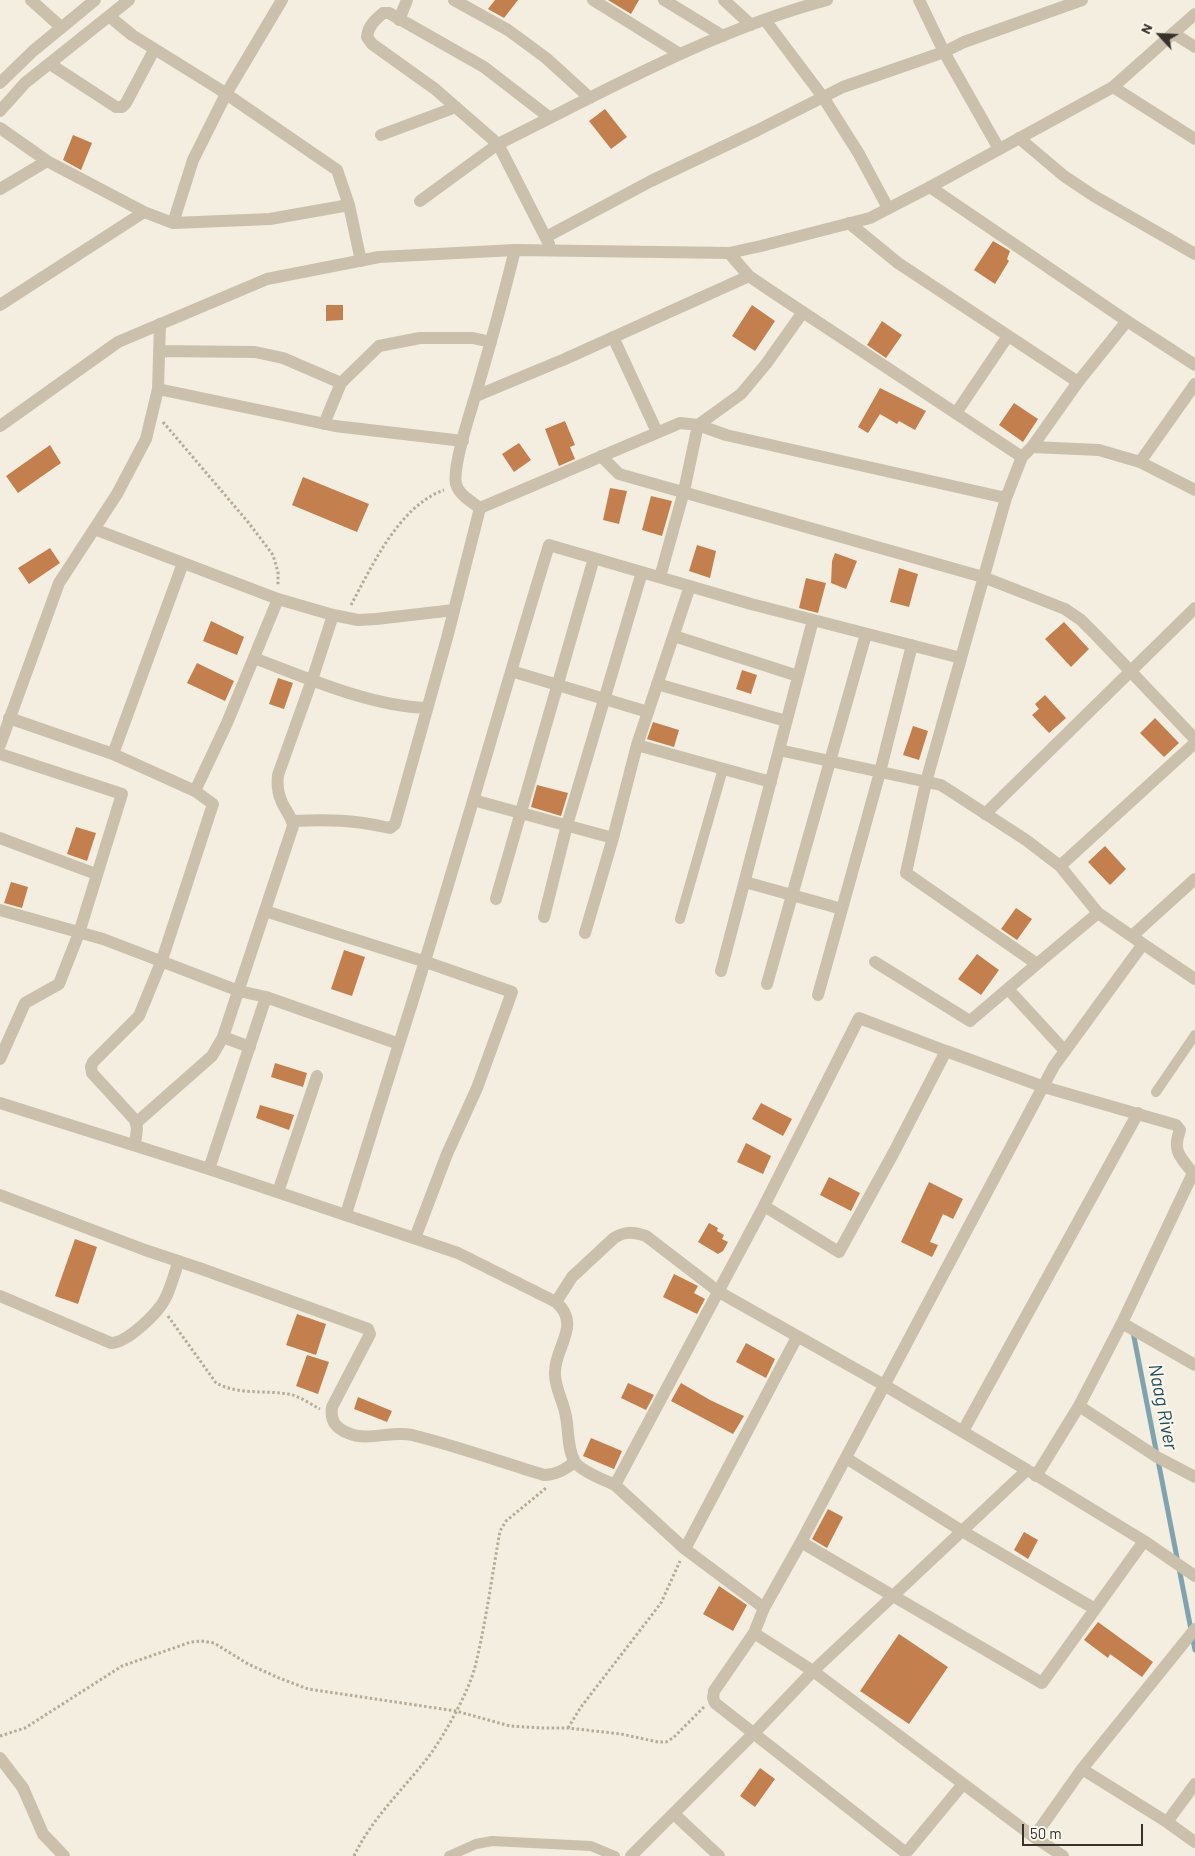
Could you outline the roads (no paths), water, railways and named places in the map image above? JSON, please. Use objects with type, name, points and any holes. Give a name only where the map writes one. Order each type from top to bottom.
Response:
[{"type":"street","points":[[32,0],[61,27]]},
{"type":"street","points":[[0,83],[6,75],[95,0]]},
{"type":"street","points":[[0,111],[25,83],[129,0]]},
{"type":"street","points":[[173,223],[192,160],[226,94],[282,0]]},
{"type":"street","points":[[399,20],[408,0]]},
{"type":"street","points":[[454,0],[508,30],[538,52],[590,98]]},
{"type":"street","points":[[593,0],[680,54]]},
{"type":"street","points":[[664,0],[723,36]]},
{"type":"street","points":[[724,0],[751,25]]},
{"type":"street","points":[[420,201],[498,144],[590,98],[680,54],[723,36],[792,9],[826,0]]},
{"type":"street","points":[[918,0],[944,52],[998,149]]},
{"type":"street","points":[[546,237],[651,181],[843,87],[944,52],[964,42],[1082,0]]},
{"type":"street","points":[[550,118],[484,67],[389,14],[383,13],[367,30],[367,36],[372,44],[435,89],[498,144],[553,250]]},
{"type":"street","points":[[0,426],[118,342],[267,279],[379,257],[515,250],[729,253],[870,218],[1113,87],[1195,14]]},
{"type":"street","points":[[109,16],[154,50],[226,94],[337,170],[349,205],[361,261]]},
{"type":"street","points":[[765,20],[823,96],[859,154],[888,208]]},
{"type":"street","points":[[1173,33],[1195,47]]},
{"type":"street","points":[[50,64],[116,106],[122,107],[126,103],[154,50]]},
{"type":"street","points":[[1113,87],[1195,139]]},
{"type":"street","points":[[381,135],[456,107]]},
{"type":"street","points":[[0,128],[47,161],[144,212],[173,223],[270,219],[349,205]]},
{"type":"street","points":[[1019,138],[1064,176],[1094,196],[1195,254]]},
{"type":"street","points":[[0,189],[47,161]]},
{"type":"street","points":[[930,187],[1195,365]]},
{"type":"street","points":[[0,304],[144,212]]},
{"type":"street","points":[[848,224],[898,263],[1078,382]]},
{"type":"street","points":[[480,508],[464,496],[456,486],[456,474],[463,441],[515,250]]},
{"type":"street","points":[[729,253],[749,276],[1022,457]]},
{"type":"street","points":[[476,396],[613,338],[749,276]]},
{"type":"street","points":[[660,577],[684,491],[698,425],[740,394],[766,364],[803,312]]},
{"type":"street","points":[[1037,964],[906,872],[926,782],[983,577],[1006,498],[1022,457],[1032,447],[1078,382],[1127,321]]},
{"type":"street","points":[[0,745],[58,583],[117,494],[146,440],[158,389],[160,324]]},
{"type":"street","points":[[956,413],[1008,336]]},
{"type":"street","points":[[324,424],[341,383],[379,346],[420,338],[473,338],[491,342]]},
{"type":"street","points":[[613,338],[657,432]]},
{"type":"street","points":[[160,351],[255,352],[283,358],[341,383]]},
{"type":"street","points":[[1140,462],[1195,384]]},
{"type":"street","points":[[158,389],[324,424],[463,441]]},
{"type":"street","points":[[480,508],[680,423],[698,425],[726,435],[1006,498]]},
{"type":"street","points":[[1032,447],[1099,450],[1140,462],[1195,490]]},
{"type":"street","points":[[601,456],[620,474],[983,577],[1065,609],[1080,620],[1195,739]]},
{"type":"street","points":[[293,824],[341,820],[392,827],[395,824],[480,508]]},
{"type":"street","points":[[94,529],[278,599],[339,616],[358,620],[454,610]]},
{"type":"street","points":[[346,1214],[426,962],[549,545],[813,620],[961,658]]},
{"type":"street","points":[[496,899],[594,558]]},
{"type":"street","points":[[113,754],[183,563]]},
{"type":"street","points":[[544,917],[567,825],[642,572]]},
{"type":"street","points":[[585,933],[613,838],[637,745],[690,586]]},
{"type":"street","points":[[195,791],[227,723],[278,599]]},
{"type":"street","points":[[985,814],[1195,608]]},
{"type":"street","points":[[136,1123],[212,1056],[223,1037],[293,824],[277,789],[278,775],[312,680],[339,616]]},
{"type":"street","points":[[721,971],[813,620]]},
{"type":"street","points":[[767,984],[866,634]]},
{"type":"street","points":[[674,636],[798,676]]},
{"type":"street","points":[[818,995],[880,772],[912,645]]},
{"type":"street","points":[[254,658],[312,680],[387,704],[427,708]]},
{"type":"street","points":[[511,671],[648,712]]},
{"type":"street","points":[[657,684],[786,721]]},
{"type":"street","points":[[10,718],[113,754],[195,791],[213,804],[162,960],[139,1016],[93,1062],[91,1067],[92,1073],[135,1120],[135,1145]]},
{"type":"street","points":[[1060,866],[1195,743]]},
{"type":"street","points":[[637,745],[770,782]]},
{"type":"street","points":[[779,750],[940,785],[1026,840],[1060,866],[1098,913],[1195,979]]},
{"type":"street","points":[[0,754],[122,794],[79,933],[59,984],[25,1003],[0,1059]]},
{"type":"street","points":[[473,800],[613,838]]},
{"type":"street","points":[[0,838],[96,874]]},
{"type":"street","points":[[1132,936],[1195,879]]},
{"type":"street","points":[[745,882],[842,909]]},
{"type":"street","points":[[0,910],[162,960],[239,991],[266,997],[399,1044]]},
{"type":"street","points":[[265,911],[426,962],[512,992],[477,1088],[447,1154],[415,1238]]},
{"type":"street","points":[[875,962],[970,1021],[1098,913]]},
{"type":"street","points":[[963,1784],[907,1855],[715,1703],[713,1698],[714,1691],[754,1633],[764,1608],[846,1458],[1054,1066],[1143,944]]},
{"type":"street","points":[[1008,989],[1065,1051]]},
{"type":"street","points":[[210,1169],[266,997]]},
{"type":"street","points":[[615,1485],[764,1206],[859,1018],[1044,1087],[1178,1126],[1180,1130],[1176,1139],[1176,1150],[1193,1173],[1122,1323],[1079,1406],[1032,1473],[962,1531],[813,1670],[754,1733],[631,1856]]},
{"type":"street","points":[[223,1037],[250,1047]]},
{"type":"street","points":[[764,1206],[839,1252],[894,1152],[946,1051]]},
{"type":"street","points":[[278,1192],[317,1076]]},
{"type":"street","points":[[0,1103],[210,1169],[458,1252],[556,1302],[562,1307],[566,1315],[567,1326],[565,1338],[555,1363],[554,1374],[566,1416],[570,1451],[575,1462],[580,1467],[615,1485],[685,1549],[764,1608]]},
{"type":"street","points":[[963,1431],[1138,1113]]},
{"type":"street","points":[[0,1194],[145,1250],[368,1329],[370,1334],[332,1407],[332,1422],[349,1433],[360,1436],[410,1434],[544,1475],[553,1475],[575,1462]]},
{"type":"street","points":[[556,1302],[579,1269],[614,1238],[621,1234],[633,1232],[646,1236],[719,1292],[963,1431],[1144,1541],[1195,1576]]},
{"type":"street","points":[[0,1296],[111,1343],[117,1343],[124,1340],[154,1314],[161,1305],[179,1262]]},
{"type":"street","points":[[1122,1323],[1195,1365]]},
{"type":"street","points":[[685,1549],[797,1337]]},
{"type":"street","points":[[1079,1406],[1157,1457],[1195,1477]]},
{"type":"street","points":[[846,1458],[962,1531],[1095,1609]]},
{"type":"street","points":[[801,1542],[1042,1682],[1144,1541]]},
{"type":"street","points":[[1034,1837],[1082,1768],[1195,1628]]},
{"type":"street","points":[[754,1633],[813,1670],[1034,1837],[1063,1856]]},
{"type":"street","points":[[0,1758],[23,1788],[42,1834],[64,1856]]},
{"type":"street","points":[[1082,1768],[1195,1842]]},
{"type":"street","points":[[1167,1822],[1195,1784]]},
{"type":"street","points":[[674,1814],[719,1856]]},
{"type":"lane","points":[[680,919],[723,769]]},
{"type":"lane","points":[[1156,1092],[1195,1035]]},
{"type":"lane","points":[[450,1856],[476,1844],[492,1841],[592,1846],[615,1856]]},
{"type":"waterway","name":"Naag River","points":[[1133,1332],[1195,1650]]}]
